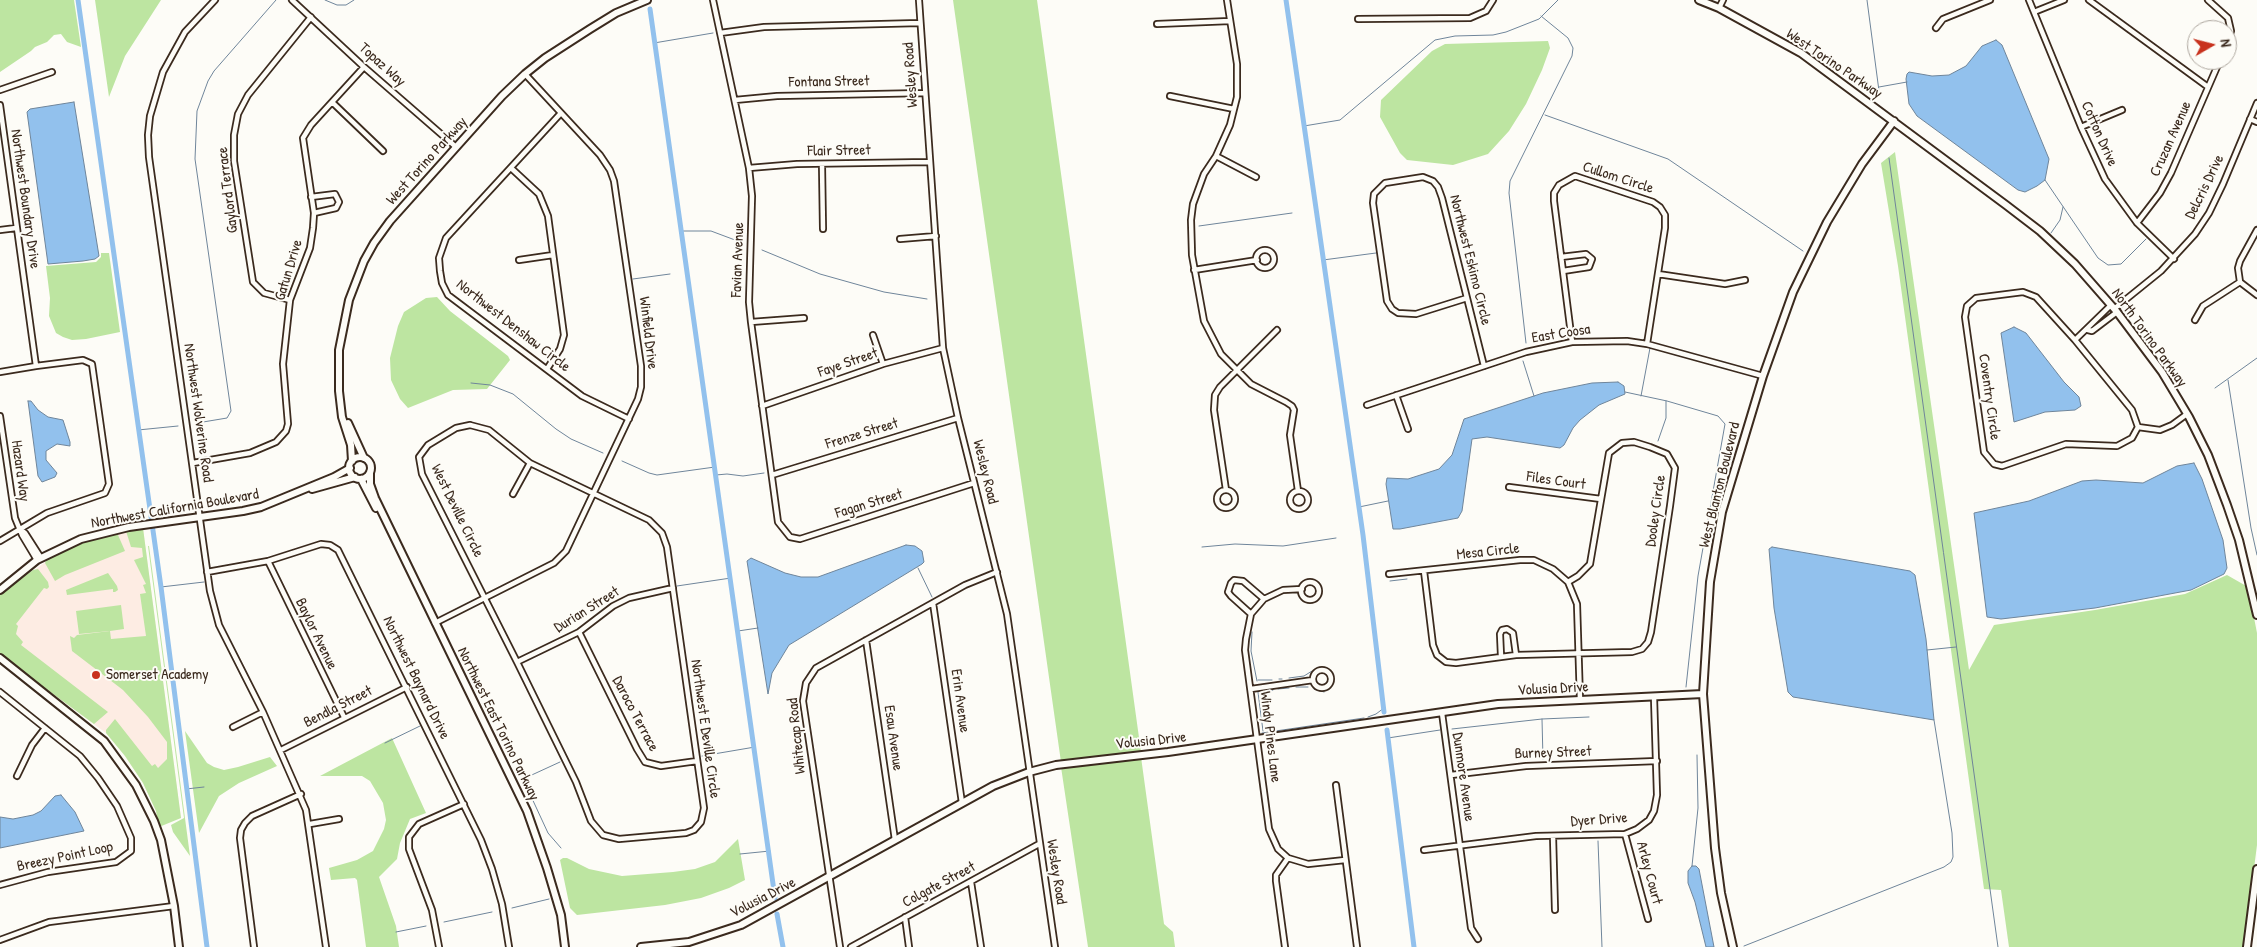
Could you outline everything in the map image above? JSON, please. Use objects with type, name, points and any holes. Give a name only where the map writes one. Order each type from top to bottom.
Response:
[{"type":"street","name":"Northwest Wolverine Road","points":[[215,0],[185,32],[163,72],[156,93],[148,135],[152,176],[208,572],[219,625],[264,712],[301,794],[310,824],[326,947]]},
{"type":"street","name":"Topaz Way","points":[[292,0],[364,67],[456,147]]},
{"type":"street","name":"West Torino Parkway","points":[[352,461],[339,391],[339,350],[349,300],[364,261],[390,221],[525,74],[545,58],[594,26],[616,13],[647,0]]},
{"type":"street","name":"Favian Avenue","points":[[713,0],[749,168],[752,196],[749,302],[778,522]]},
{"type":"street","name":"Wesley Road","points":[[918,0],[944,348],[958,418],[1006,614],[1055,947]]},
{"type":"street","points":[[1227,0],[1238,80],[1230,125],[1216,156],[1204,174],[1193,204],[1191,236],[1194,270],[1204,321],[1221,354],[1236,371],[1260,390],[1292,406],[1294,410],[1290,435],[1298,491]]},
{"type":"street","points":[[1358,19],[1470,18],[1486,11],[1493,0]]},
{"type":"street","name":"West Torino Parkway","points":[[1699,0],[1720,8],[1802,53],[1923,142]]},
{"type":"street","points":[[1720,8],[1723,0]]},
{"type":"street","points":[[1936,28],[1943,19],[1990,0]]},
{"type":"street","name":"Cotton Drive","points":[[2029,0],[2081,127],[2105,179],[2137,223],[2174,259]]},
{"type":"street","points":[[2034,12],[2064,0]]},
{"type":"street","points":[[2088,0],[2208,87]]},
{"type":"street","points":[[2208,0],[2222,11],[2228,20]]},
{"type":"street","name":"Gaylord Terrace","points":[[290,300],[264,293],[253,282],[234,161],[234,135],[238,114],[248,95],[312,17]]},
{"type":"street","points":[[1157,24],[1230,22]]},
{"type":"street","points":[[720,33],[764,27],[920,23]]},
{"type":"street","name":"Gatun Drive","points":[[193,463],[250,453],[276,442],[286,431],[288,424],[283,364],[290,300],[310,248],[314,213],[303,138],[311,124],[364,67]]},
{"type":"street","name":"Cruzan Avenue","points":[[2137,223],[2160,193],[2167,180],[2216,70]]},
{"type":"street","points":[[0,90],[52,72]]},
{"type":"street","name":"Winfield Drive","points":[[435,624],[554,563],[566,551],[638,399],[641,366],[614,181],[610,170],[600,155],[525,74]]},
{"type":"street","name":"Fontana Street","points":[[735,100],[776,96],[925,93]]},
{"type":"street","points":[[1170,96],[1234,109]]},
{"type":"street","points":[[332,102],[383,151]]},
{"type":"street","name":"Delcris Drive","points":[[2114,309],[2174,259],[2195,234],[2209,213],[2257,103]]},
{"type":"street","name":"Northwest Boundary Drive","points":[[0,105],[36,366]]},
{"type":"street","points":[[2081,127],[2122,110]]},
{"type":"street","name":"Northwest Denshaw Circle","points":[[562,113],[446,238],[439,258],[442,283],[448,295],[582,396],[628,419]]},
{"type":"street","points":[[2250,119],[2257,122]]},
{"type":"street","name":"West Blanton Boulevard","points":[[1733,947],[1715,848],[1703,694],[1710,582],[1721,521],[1763,376],[1793,292],[1826,222],[1862,164],[1894,121]]},
{"type":"street","name":"North Torino Parkway","points":[[1923,142],[2040,231],[2075,264],[2114,309],[2162,372],[2187,414],[2208,455],[2230,514],[2250,580],[2257,615]]},
{"type":"street","points":[[1216,156],[1256,177]]},
{"type":"street","name":"Flair Street","points":[[749,168],[797,164],[930,162]]},
{"type":"street","points":[[822,165],[823,229]]},
{"type":"street","points":[[511,168],[535,189],[543,201],[548,216],[564,336],[560,349],[547,369]]},
{"type":"street","name":"Northwest Eskimo Circle","points":[[1467,298],[1416,314],[1407,315],[1392,309],[1388,301],[1373,203],[1374,194],[1385,183],[1424,177],[1433,181],[1438,187],[1467,298],[1484,366]]},
{"type":"street","name":"Cullom Circle","points":[[1572,342],[1554,193],[1558,185],[1568,178],[1583,177],[1653,202],[1660,207],[1665,215],[1665,228],[1647,344]]},
{"type":"street","points":[[311,197],[335,194],[339,202],[336,208],[314,213]]},
{"type":"street","points":[[0,230],[16,228]]},
{"type":"street","points":[[2257,230],[2240,261],[2238,274],[2240,282],[2257,295]]},
{"type":"street","points":[[900,239],[936,236]]},
{"type":"street","points":[[1561,257],[1586,254],[1592,259],[1589,267],[1563,271]]},
{"type":"street","points":[[519,260],[553,255]]},
{"type":"street","points":[[1194,270],[1257,260]]},
{"type":"street","points":[[1658,274],[1726,284],[1745,280]]},
{"type":"street","points":[[2195,320],[2203,306],[2240,282]]},
{"type":"street","name":"Coventry Circle","points":[[2023,292],[2029,293],[2042,301],[2075,340],[2132,410],[2138,427],[2132,438],[2117,446],[2066,444],[2002,466],[1994,464],[1984,452],[1965,317],[1967,306],[1976,298],[2023,292]]},
{"type":"street","points":[[2088,330],[2088,326],[2114,309]]},
{"type":"street","points":[[2075,340],[2088,330],[2092,331],[2114,309]]},
{"type":"street","points":[[751,322],[804,318]]},
{"type":"street","points":[[1226,490],[1214,402],[1220,387],[1277,330]]},
{"type":"street","points":[[873,335],[883,364]]},
{"type":"street","name":"East Coosa","points":[[1367,405],[1526,352],[1572,342],[1627,341],[1647,344],[1668,348],[1763,376]]},
{"type":"street","name":"Faye Street","points":[[762,406],[883,364],[944,348]]},
{"type":"street","points":[[0,372],[83,360],[92,364],[109,488],[105,493],[47,513],[0,541]]},
{"type":"street","points":[[1396,394],[1408,429]]},
{"type":"street","name":"West Torino Parkway","points":[[342,413],[364,458]]},
{"type":"street","points":[[2138,427],[2160,430],[2172,425],[2187,414]]},
{"type":"street","name":"Hazard Way","points":[[0,416],[12,504],[20,528],[39,559]]},
{"type":"street","name":"Frenze Street","points":[[772,475],[958,418]]},
{"type":"street","name":"West Deville Circle","points":[[486,598],[422,474],[420,457],[428,445],[456,428],[470,425],[489,430],[530,463],[594,495]]},
{"type":"street","name":"Dooley Circle","points":[[1424,571],[1433,645],[1437,655],[1446,662],[1456,663],[1516,655],[1632,652],[1642,649],[1648,642],[1652,632],[1675,468],[1667,454],[1650,446],[1634,442],[1622,443],[1609,454],[1590,564],[1578,576],[1568,582]]},
{"type":"street","points":[[357,458],[364,458],[370,463],[371,488],[385,520],[350,468],[352,461],[357,458]]},
{"type":"street","points":[[513,494],[530,463]]},
{"type":"street","name":"Northwest California Boulevard","points":[[0,590],[39,559],[88,537],[136,526],[200,518],[261,506],[306,489],[350,468]]},
{"type":"street","points":[[358,478],[366,477],[370,472]]},
{"type":"street","name":"Northwest California Boulevard","points":[[306,489],[358,478]]},
{"type":"street","name":"Fagan Street","points":[[778,522],[790,537],[800,539],[974,483]]},
{"type":"street","name":"Files Court","points":[[1509,487],[1601,499]]},
{"type":"street","name":"Northwest E Deville Circle","points":[[486,598],[576,782],[591,821],[603,835],[611,838],[627,839],[686,833],[694,830],[701,822],[704,812],[665,539],[658,527],[648,520],[594,495]]},
{"type":"street","name":"Northwest East Torino Parkway","points":[[385,520],[527,811],[548,868],[561,915],[564,947]]},
{"type":"street","name":"Northwest Baynard Drive","points":[[208,572],[268,561],[321,544],[330,545],[338,550],[464,804],[492,869],[502,904],[509,947]]},
{"type":"street","name":"Mesa Circle","points":[[1389,574],[1534,560],[1553,569],[1568,582]]},
{"type":"street","name":"Baylor Avenue","points":[[268,561],[344,717]]},
{"type":"street","name":"Whitecap Road","points":[[840,947],[803,701],[806,683],[816,668],[965,585],[997,572]]},
{"type":"street","points":[[1264,599],[1243,581],[1234,580],[1228,592],[1230,596],[1251,614],[1264,599],[1284,590],[1302,589]]},
{"type":"street","points":[[1568,582],[1577,604],[1580,700]]},
{"type":"street","name":"Durian Street","points":[[518,662],[579,632],[613,606],[629,598],[647,592],[673,588]]},
{"type":"street","name":"Erin Avenue","points":[[933,602],[962,803]]},
{"type":"street","name":"Windy Pines Lane","points":[[1251,614],[1245,650],[1269,829],[1278,849],[1288,858]]},
{"type":"street","points":[[1501,656],[1500,634],[1502,630],[1507,629],[1513,633],[1516,655]]},
{"type":"street","name":"Daroco Terrace","points":[[579,632],[636,749],[645,762],[661,766],[697,762]]},
{"type":"street","name":"Esau Avenue","points":[[866,640],[895,840]]},
{"type":"street","points":[[0,658],[93,731],[126,769],[154,821],[165,858],[179,947]]},
{"type":"street","points":[[1251,689],[1313,680]]},
{"type":"street","name":"Bendla Street","points":[[281,750],[407,687]]},
{"type":"street","name":"Breezy Point Loop","points":[[0,692],[80,756],[98,778],[126,825],[131,838],[131,851],[116,862],[48,872],[0,885]]},
{"type":"street","name":"Volusia Drive","points":[[641,947],[689,944],[741,924],[993,786],[1029,772],[1084,760],[1168,752],[1498,704],[1703,694]]},
{"type":"street","name":"Dyer Drive","points":[[1424,850],[1553,836],[1625,834],[1638,829],[1649,820],[1654,811],[1657,795],[1654,696]]},
{"type":"street","points":[[233,727],[264,712]]},
{"type":"street","name":"Dunmore Avenue","points":[[1442,713],[1471,928],[1478,939]]},
{"type":"street","points":[[17,776],[32,744],[45,728]]},
{"type":"street","name":"Burney Street","points":[[1451,775],[1526,766],[1656,761]]},
{"type":"street","points":[[1336,785],[1357,947]]},
{"type":"street","points":[[254,947],[240,838],[241,830],[252,816],[301,794]]},
{"type":"street","points":[[439,947],[432,910],[409,849],[410,837],[419,824],[464,804]]},
{"type":"street","points":[[310,824],[339,819]]},
{"type":"street","name":"Arley Court","points":[[1625,834],[1648,919]]},
{"type":"street","points":[[1553,836],[1555,910]]},
{"type":"street","name":"Colgate Street","points":[[851,947],[1039,844]]},
{"type":"street","points":[[1285,947],[1276,875],[1288,858],[1308,864],[1345,860]]},
{"type":"street","points":[[2247,947],[2257,869]]},
{"type":"street","points":[[971,882],[981,947]]},
{"type":"street","points":[[0,940],[49,922],[174,906]]},
{"type":"street","points":[[905,917],[909,947]]},
{"type":"shaded area","name":"Somerset Academy","points":[[143,528],[181,818],[157,822],[156,811],[143,783],[125,756],[106,733],[0,655],[2,592],[59,552],[111,533]]},
{"type":"green space","points":[[0,0],[74,0],[81,47],[67,42],[61,34],[54,35],[47,42],[35,47],[0,72]]},
{"type":"green space","points":[[95,0],[161,0],[125,56],[109,97]]},
{"type":"green space","points":[[953,0],[1037,0],[1141,752],[1061,762]]},
{"type":"green space","points":[[1548,41],[1550,48],[1526,104],[1509,131],[1488,154],[1453,165],[1407,160],[1400,153],[1380,117],[1381,100],[1432,51],[1445,44]]},
{"type":"green space","points":[[1895,152],[1969,670],[1994,625],[2185,594],[2227,575],[2248,587],[2257,633],[2257,845],[2244,947],[2009,947],[2001,890],[1984,889],[1898,266],[1881,163]]},
{"type":"green space","points":[[101,253],[109,253],[120,332],[86,339],[72,340],[63,337],[56,333],[49,316],[50,298],[46,266],[96,262],[101,257]]},
{"type":"green space","points":[[437,297],[450,311],[508,356],[510,360],[487,389],[453,390],[408,408],[400,399],[391,380],[390,358],[398,326],[404,312],[426,298]]},
{"type":"green space","points":[[143,528],[181,818],[159,827],[156,811],[143,783],[125,756],[106,733],[106,730],[115,719],[152,766],[155,764],[158,768],[167,759],[167,742],[148,717],[123,690],[72,651],[70,636],[74,638],[77,635],[110,631],[111,639],[146,636],[140,594],[146,593],[143,585],[146,584],[134,560],[143,557],[142,548],[131,547],[126,531]]},
{"type":"green space","points":[[114,533],[118,535],[125,551],[65,575],[55,581],[45,563],[47,559],[74,545]]},
{"type":"green space","points":[[148,546],[190,856],[173,832],[171,825],[184,818]]},
{"type":"green space","points":[[38,569],[48,582],[49,587],[47,589],[44,588],[16,624],[18,626],[16,634],[23,642],[21,645],[108,712],[94,724],[0,655],[0,594],[33,570]]},
{"type":"green space","points":[[108,573],[117,586],[118,590],[115,592],[113,592],[113,589],[67,595],[66,590]]},
{"type":"green space","points":[[121,605],[124,629],[79,634],[76,611]]},
{"type":"green space","points":[[185,731],[207,763],[214,767],[224,770],[270,757],[277,766],[239,783],[219,796],[199,833]]},
{"type":"green space","points":[[392,738],[426,813],[410,819],[400,843],[397,859],[379,877],[396,926],[399,947],[366,947],[357,880],[355,878],[331,880],[329,868],[357,860],[373,851],[384,829],[386,820],[383,803],[370,781],[362,776],[320,776]]},
{"type":"green space","points":[[1141,757],[1164,924],[1173,932],[1175,947],[1088,947],[1061,767]]},
{"type":"green space","points":[[738,839],[745,880],[729,888],[701,898],[665,905],[577,915],[570,908],[560,860],[563,858],[567,858],[589,869],[622,876],[673,872],[695,869],[715,862]]},
{"type":"water","points":[[1996,40],[2002,45],[2049,159],[2045,180],[2025,192],[2018,190],[1917,116],[1909,104],[1906,79],[1909,72],[1932,76],[1949,75],[1966,66],[1982,46]]},
{"type":"water","points":[[74,102],[99,256],[95,259],[83,261],[48,264],[27,112],[30,109]]},
{"type":"water","points":[[2014,327],[2026,333],[2064,382],[2079,397],[2081,406],[2075,410],[2045,412],[2014,422],[2001,333]]},
{"type":"water","points":[[1618,382],[1624,386],[1625,394],[1599,405],[1580,420],[1573,428],[1564,445],[1560,448],[1487,437],[1472,439],[1462,511],[1458,518],[1393,529],[1386,484],[1387,478],[1408,479],[1439,469],[1452,455],[1464,419],[1543,393],[1592,383]]},
{"type":"water","points":[[28,401],[31,401],[38,410],[48,417],[63,420],[70,442],[70,446],[57,444],[46,451],[46,460],[57,473],[55,477],[42,482],[38,476]]},
{"type":"water","points":[[2194,463],[2202,479],[2223,540],[2227,568],[2224,574],[2191,590],[2095,608],[2001,619],[1987,617],[1974,513],[2029,501],[2082,481],[2143,483],[2177,466]]},
{"type":"water","points":[[906,545],[915,546],[922,551],[924,562],[789,645],[772,673],[768,694],[747,561],[751,558],[785,573],[801,577],[818,577]]},
{"type":"water","points":[[1772,547],[1910,571],[1915,575],[1926,639],[1934,720],[1793,697],[1788,692],[1774,608],[1769,549]]},
{"type":"water","points":[[61,795],[75,812],[84,831],[0,848],[0,817],[13,819],[33,815],[41,811],[55,796]]},
{"type":"water","points":[[1692,866],[1696,866],[1699,869],[1714,947],[1706,947],[1695,902],[1688,883],[1688,871]]},
{"type":"waterway","points":[[78,0],[161,587],[207,947]]},
{"type":"waterway","points":[[197,423],[227,418],[231,411],[195,159],[197,111],[208,81],[214,71],[276,0]]},
{"type":"waterway","points":[[325,0],[337,5],[346,5],[354,0]]},
{"type":"waterway","points":[[1286,0],[1363,535],[1384,712]]},
{"type":"waterway","points":[[1304,126],[1340,120],[1435,40],[1455,36],[1493,35],[1506,32],[1539,19],[1558,0]]},
{"type":"waterway","points":[[1867,0],[1879,91]]},
{"type":"waterway","points":[[650,9],[775,898]]},
{"type":"waterway","points":[[1526,343],[1509,193],[1510,181],[1572,56],[1573,48],[1568,38],[1541,16]]},
{"type":"waterway","points":[[654,43],[713,33]]},
{"type":"waterway","points":[[1879,87],[1907,82]]},
{"type":"waterway","points":[[1545,115],[1668,159],[1803,251]]},
{"type":"waterway","points":[[1889,158],[1998,947]]},
{"type":"waterway","points":[[2045,180],[2098,258],[2108,265],[2121,264],[2146,239]]},
{"type":"waterway","points":[[2051,233],[2060,220],[2063,207]]},
{"type":"waterway","points":[[1199,226],[1292,213]]},
{"type":"waterway","points":[[681,231],[711,231],[743,243]]},
{"type":"waterway","points":[[762,250],[820,274],[884,292],[927,299]]},
{"type":"waterway","points":[[1323,260],[1376,253]]},
{"type":"waterway","points":[[633,279],[670,274]]},
{"type":"waterway","points":[[1641,396],[1650,348]]},
{"type":"waterway","points":[[2215,388],[2257,358]]},
{"type":"waterway","points":[[1523,361],[1534,396]]},
{"type":"waterway","points":[[2228,380],[2251,528],[2257,555]]},
{"type":"waterway","points":[[471,383],[490,385],[513,394],[571,439],[603,453]]},
{"type":"waterway","points":[[1625,392],[1667,401],[1718,416],[1725,424],[1698,576],[1686,687]]},
{"type":"waterway","points":[[1658,441],[1666,418],[1666,401]]},
{"type":"waterway","points":[[138,430],[178,426]]},
{"type":"waterway","points":[[622,461],[657,475],[715,467]]},
{"type":"waterway","points":[[716,475],[743,476],[764,473]]},
{"type":"waterway","points":[[1359,507],[1388,501]]},
{"type":"waterway","points":[[1202,547],[1235,544],[1283,546],[1336,538]]},
{"type":"waterway","points":[[918,568],[932,597]]},
{"type":"waterway","points":[[677,586],[731,578]]},
{"type":"waterway","points":[[1390,581],[1407,579]]},
{"type":"waterway","points":[[161,587],[204,582]]},
{"type":"waterway","points":[[738,631],[758,628]]},
{"type":"waterway","points":[[1252,632],[1251,651],[1257,681]]},
{"type":"waterway","points":[[1927,650],[1956,647]]},
{"type":"waterway","points":[[1289,678],[1304,676],[1312,671]]},
{"type":"waterway","points":[[1258,680],[1272,680]]},
{"type":"waterway","points":[[1296,687],[1308,687]]},
{"type":"waterway","points":[[1278,689],[1289,688]]},
{"type":"waterway","points":[[1314,689],[1324,692]]},
{"type":"waterway","points":[[1260,694],[1273,690]]},
{"type":"waterway","points":[[1258,692],[1263,731]]},
{"type":"waterway","points":[[1368,717],[1384,708]]},
{"type":"waterway","points":[[1452,729],[1542,719],[1589,717]]},
{"type":"waterway","points":[[1262,733],[1364,718]]},
{"type":"waterway","points":[[1542,719],[1543,759]]},
{"type":"waterway","points":[[1744,946],[1944,867],[1951,862],[1953,857],[1952,833],[1934,720]]},
{"type":"waterway","points":[[385,743],[420,726]]},
{"type":"waterway","points":[[1387,730],[1414,947]]},
{"type":"waterway","points":[[1388,738],[1440,730]]},
{"type":"waterway","points":[[702,756],[755,747]]},
{"type":"waterway","points":[[1692,866],[1698,808],[1697,755]]},
{"type":"waterway","points":[[560,762],[523,779],[548,833],[561,848]]},
{"type":"waterway","points":[[186,789],[204,787]]},
{"type":"waterway","points":[[1598,841],[1602,947]]},
{"type":"waterway","points":[[740,854],[770,851]]},
{"type":"waterway","points":[[512,908],[549,899]]},
{"type":"waterway","points":[[444,922],[492,912]]},
{"type":"waterway","points":[[777,914],[783,947]]},
{"type":"waterway","points":[[396,932],[426,926]]},
{"type":"place","name":"Somerset Academy","points":[[96,675]]}]
